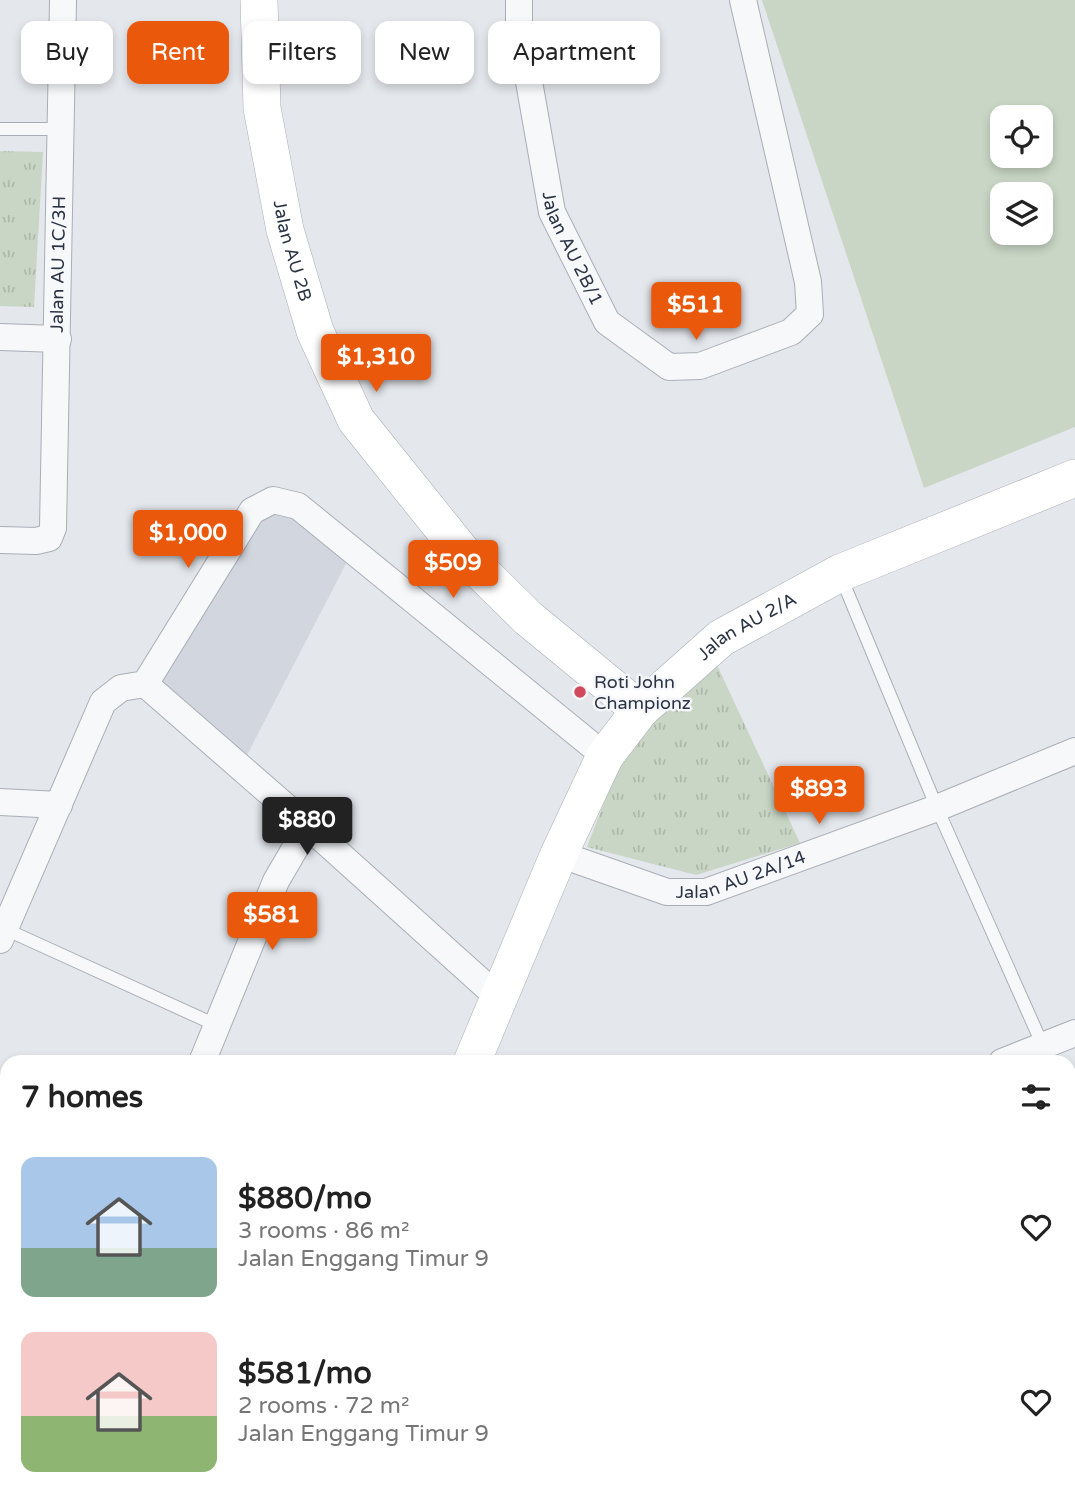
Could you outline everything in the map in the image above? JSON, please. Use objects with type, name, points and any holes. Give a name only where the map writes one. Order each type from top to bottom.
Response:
[{"type":"street","name":"Jalan AU 1C/3H","points":[[0,540],[36,541],[49,538],[54,528],[64,0]]},
{"type":"street","name":"Jalan AU 2B","points":[[258,0],[262,108],[285,230],[315,331],[356,420],[466,557],[528,618],[640,710]]},
{"type":"street","name":"Jalan AU 2B/1","points":[[519,0],[519,25],[552,212],[607,322],[668,367],[700,366],[791,332],[810,314],[808,282],[743,0]]},
{"type":"street","points":[[0,337],[58,339]]},
{"type":"street","name":"Jalan AU 2/A","points":[[475,1055],[559,854],[605,756],[640,710],[721,638],[840,573],[1075,478]]},
{"type":"street","points":[[2,935],[103,702],[121,688],[145,684],[252,511],[273,500],[298,506],[605,756]]},
{"type":"street","points":[[145,684],[309,826],[498,997]]},
{"type":"street","name":"Jalan AU 2A/14","points":[[559,854],[667,892],[706,892],[937,808],[1075,751]]},
{"type":"street","points":[[0,802],[58,805]]},
{"type":"street","points":[[205,1055],[276,881],[309,826]]},
{"type":"street","points":[[1024,1055],[1075,1032]]},
{"type":"lane","points":[[0,129],[62,129]]},
{"type":"lane","points":[[840,573],[937,808],[1019,1055]]},
{"type":"lane","points":[[2,935],[216,1025]]},
{"type":"shaded area","points":[[273,511],[290,514],[349,558],[245,759],[159,682],[260,519]]},
{"type":"green space","points":[[762,0],[1075,0],[1075,427],[924,488]]},
{"type":"green space","points":[[0,151],[43,152],[34,307],[0,306]]},
{"type":"green space","points":[[716,663],[800,843],[696,875],[587,847],[628,740]]},
{"type":"place","name":"Roti John Championz","points":[[580,692]]}]
